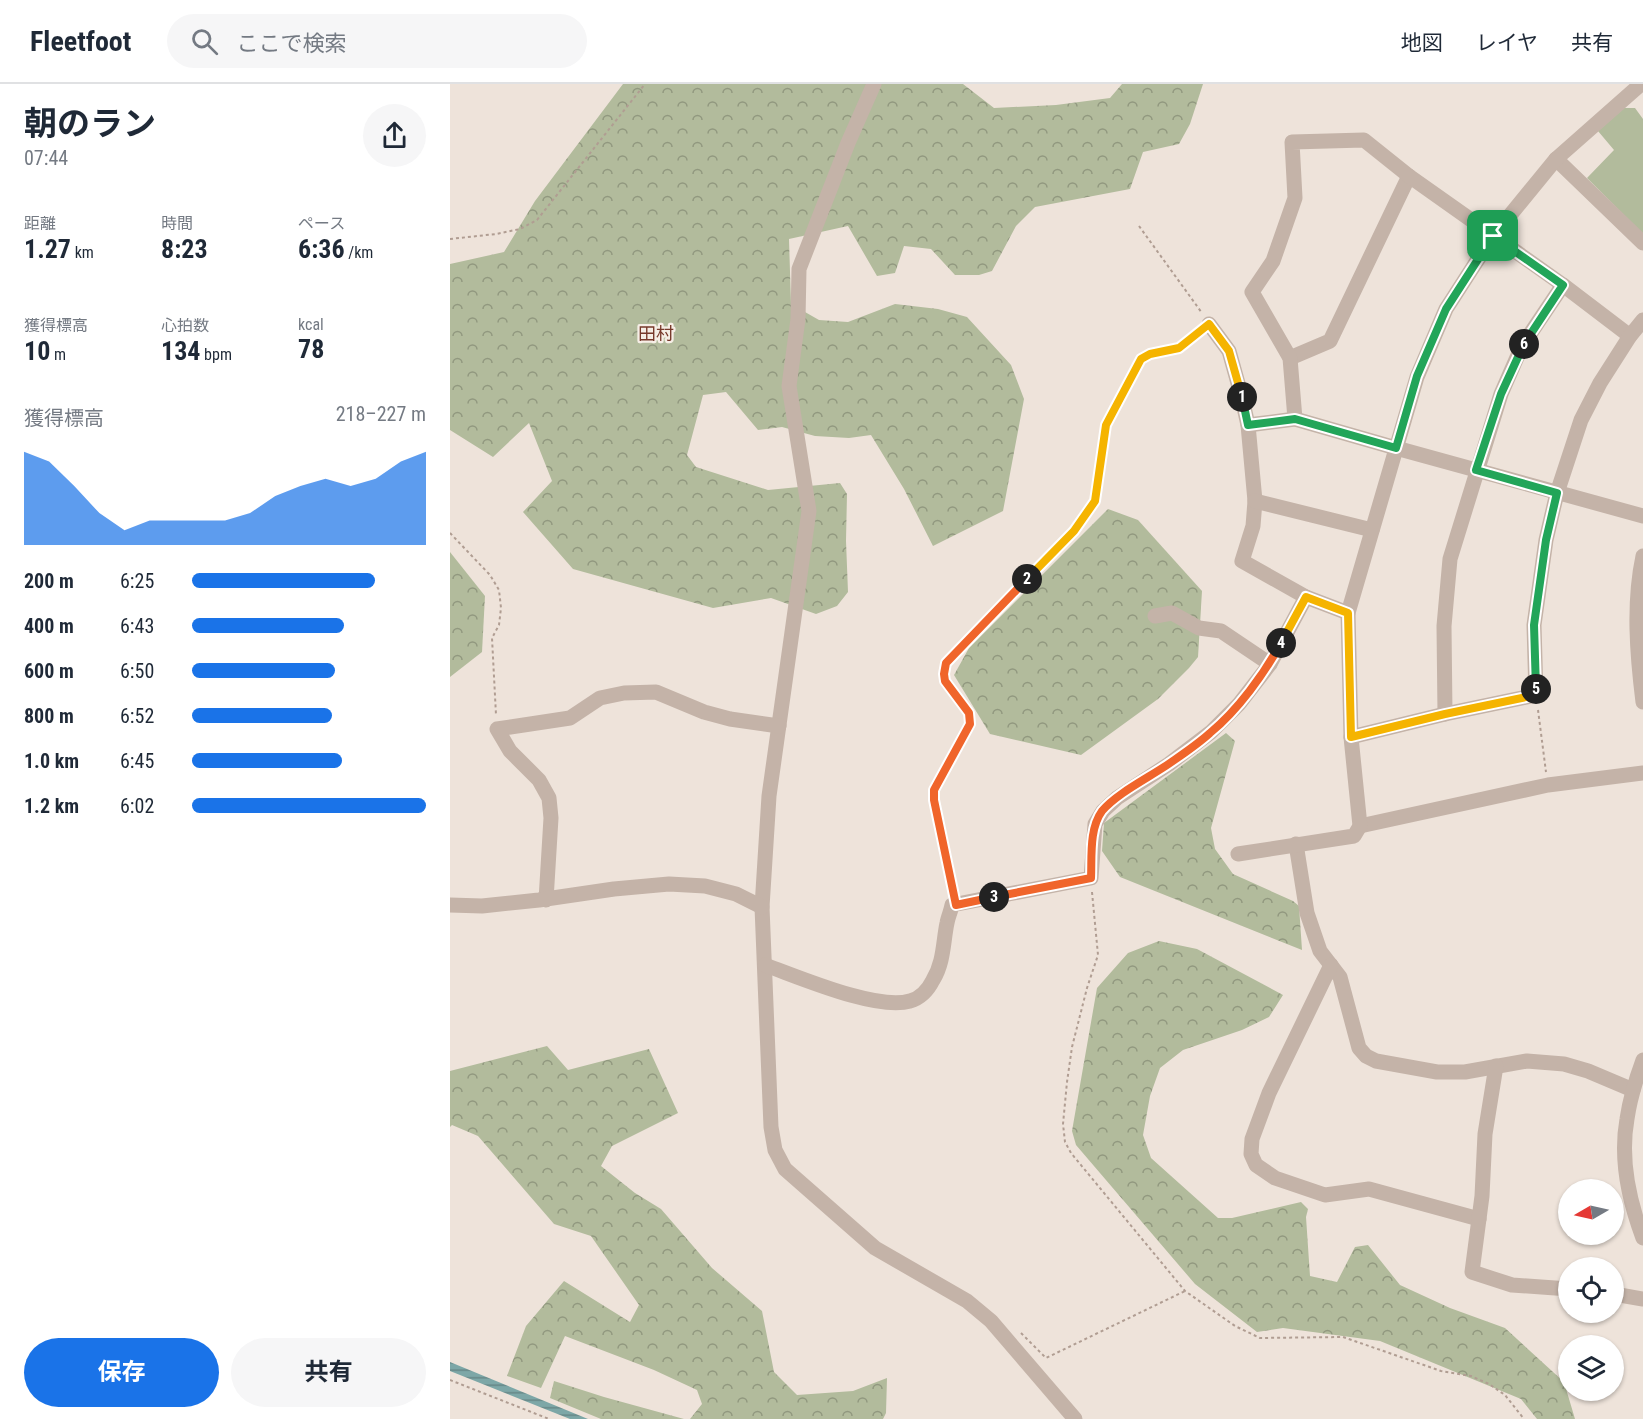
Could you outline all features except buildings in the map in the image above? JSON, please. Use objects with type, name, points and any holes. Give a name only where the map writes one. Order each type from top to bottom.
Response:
[{"type":"street","points":[[874,84],[848,143],[799,269],[798,319],[789,386],[809,511],[769,796],[762,907],[771,1127],[776,1150],[785,1169],[875,1248],[967,1301],[991,1322],[1075,1419]]},
{"type":"street","points":[[1238,854],[1354,836],[1359,826],[1351,737],[1348,613],[1417,376],[1446,309],[1493,236],[1556,159],[1638,88]]},
{"type":"street","points":[[1295,419],[1290,357],[1252,292],[1273,261],[1295,198],[1292,141],[1364,140],[1409,176],[1563,285],[1630,336]]},
{"type":"street","points":[[1556,159],[1643,243]]},
{"type":"street","points":[[1290,357],[1330,341],[1409,176]]},
{"type":"street","points":[[1445,714],[1444,626],[1450,559],[1501,394],[1522,346],[1563,285]]},
{"type":"street","points":[[1351,737],[1536,695],[1534,625],[1546,540],[1557,493],[1581,420],[1600,383],[1643,320]]},
{"type":"street","points":[[1209,324],[1229,351],[1248,425],[1255,501],[1252,526],[1242,561],[1306,597],[1348,613]]},
{"type":"street","points":[[1248,425],[1295,419],[1643,516]]},
{"type":"street","points":[[1255,501],[1372,530]]},
{"type":"street","points":[[1643,556],[1637,616],[1643,702]]},
{"type":"street","points":[[765,965],[863,999],[889,1003],[910,1001],[924,994],[942,958],[947,921],[952,905],[1091,878],[1095,824],[1102,811],[1211,732],[1239,704],[1270,664],[1306,597]]},
{"type":"street","points":[[1155,616],[1172,613],[1199,628],[1221,631],[1270,664]]},
{"type":"street","points":[[546,900],[551,818],[549,798],[539,780],[510,751],[497,729],[570,718],[600,698],[624,693],[656,692],[704,712],[730,719],[779,726]]},
{"type":"street","points":[[1359,826],[1548,785],[1643,773]]},
{"type":"street","points":[[1296,844],[1307,912],[1320,951],[1340,977],[1359,1047],[1366,1056],[1376,1061],[1437,1072],[1465,1072],[1527,1061],[1564,1064],[1633,1090]]},
{"type":"street","points":[[450,905],[482,906],[546,900],[614,889],[669,884],[705,885],[736,894],[762,907]]},
{"type":"street","points":[[1331,965],[1262,1112],[1252,1139],[1251,1154],[1256,1165],[1275,1178],[1325,1195],[1369,1189],[1479,1219]]},
{"type":"street","points":[[1643,1060],[1626,1120],[1624,1153],[1629,1191],[1643,1238]]},
{"type":"street","points":[[1496,1066],[1485,1134],[1482,1196],[1472,1272],[1512,1285],[1558,1288]]},
{"type":"street","points":[[1624,1296],[1643,1299]]},
{"type":"path","points":[[450,239],[520,229],[537,220],[645,84]]},
{"type":"path","points":[[956,905],[934,800],[934,790],[970,724],[969,713],[945,681],[946,663],[1074,531],[1095,501],[1106,425],[1141,359],[1150,354],[1179,348],[1209,324],[1139,226]]},
{"type":"path","points":[[450,533],[490,575],[499,591],[501,608],[499,625],[492,638],[497,729]]},
{"type":"path","points":[[1536,695],[1546,772]]},
{"type":"path","points":[[1091,878],[1098,956],[1072,1047],[1067,1082],[1063,1124],[1065,1142],[1071,1153],[1185,1291],[1235,1326],[1260,1338],[1343,1337],[1441,1371],[1471,1376],[1489,1384],[1504,1395],[1524,1419]]},
{"type":"path","points":[[1022,1333],[1046,1358],[1185,1291]]},
{"type":"path","points":[[450,1380],[549,1419]]},
{"type":"green space","points":[[623,84],[963,84],[994,108],[1056,105],[1110,98],[1122,84],[1203,84],[1190,124],[1179,144],[1143,152],[1130,189],[1035,207],[1016,226],[992,271],[979,275],[955,275],[931,249],[904,246],[895,273],[877,276],[848,226],[789,239],[791,304],[819,320],[848,322],[895,304],[938,309],[967,317],[1011,365],[1024,399],[1003,511],[933,546],[904,489],[871,435],[849,438],[815,436],[782,427],[758,430],[726,392],[703,395],[687,455],[696,467],[768,490],[840,483],[847,494],[848,592],[837,606],[816,614],[771,598],[713,608],[573,569],[523,512],[552,481],[529,423],[493,457],[450,430],[450,264],[504,252],[535,201]]},
{"type":"green space","points":[[1624,108],[1635,108],[1643,119],[1643,234],[1587,178],[1614,150],[1598,131]]},
{"type":"green space","points":[[1108,509],[1138,520],[1202,591],[1198,657],[1158,699],[1081,755],[990,734],[954,675],[969,648]]},
{"type":"green space","points":[[450,552],[485,596],[482,652],[450,677]]},
{"type":"green space","points":[[1226,733],[1235,741],[1211,828],[1215,849],[1233,874],[1293,901],[1299,906],[1302,950],[1120,877],[1102,851],[1104,823]]},
{"type":"green space","points":[[1159,941],[1197,949],[1283,995],[1269,1017],[1242,1030],[1183,1050],[1160,1068],[1150,1096],[1143,1135],[1151,1158],[1218,1218],[1232,1218],[1301,1202],[1308,1209],[1306,1217],[1310,1276],[1337,1282],[1355,1247],[1368,1245],[1400,1285],[1450,1308],[1505,1328],[1558,1377],[1558,1401],[1570,1401],[1575,1419],[1537,1419],[1521,1399],[1380,1341],[1283,1328],[1257,1332],[1195,1284],[1076,1145],[1072,1131],[1097,988],[1128,953]]},
{"type":"green space","points":[[547,1046],[568,1070],[649,1049],[678,1113],[612,1146],[601,1166],[635,1193],[661,1209],[712,1268],[762,1311],[774,1372],[797,1395],[853,1391],[887,1378],[886,1413],[883,1419],[690,1419],[702,1404],[697,1390],[654,1370],[565,1336],[541,1388],[507,1376],[526,1326],[564,1281],[630,1322],[639,1305],[591,1236],[554,1224],[478,1136],[452,1125],[450,1127],[450,1071]]},
{"type":"green space","points":[[554,1381],[684,1419],[601,1419],[550,1398]]},
{"type":"water","points":[[450,1362],[588,1419],[570,1419],[450,1371]]},
{"type":"district","name":"田村","points":[[656,333]]},
{"type":"route","points":[[1493,236],[1563,285],[1522,346],[1501,394],[1476,470],[1557,493],[1546,540],[1534,625],[1536,695],[1351,737],[1348,613],[1306,597],[1270,664],[1239,704],[1211,732],[1102,811],[1095,824],[1091,878],[956,905],[934,800],[934,790],[970,724],[969,713],[945,681],[946,663],[1074,531],[1095,501],[1106,425],[1141,359],[1150,354],[1179,348],[1209,324],[1229,351],[1248,425],[1295,419],[1396,448],[1417,376],[1446,309],[1493,236]]}]
